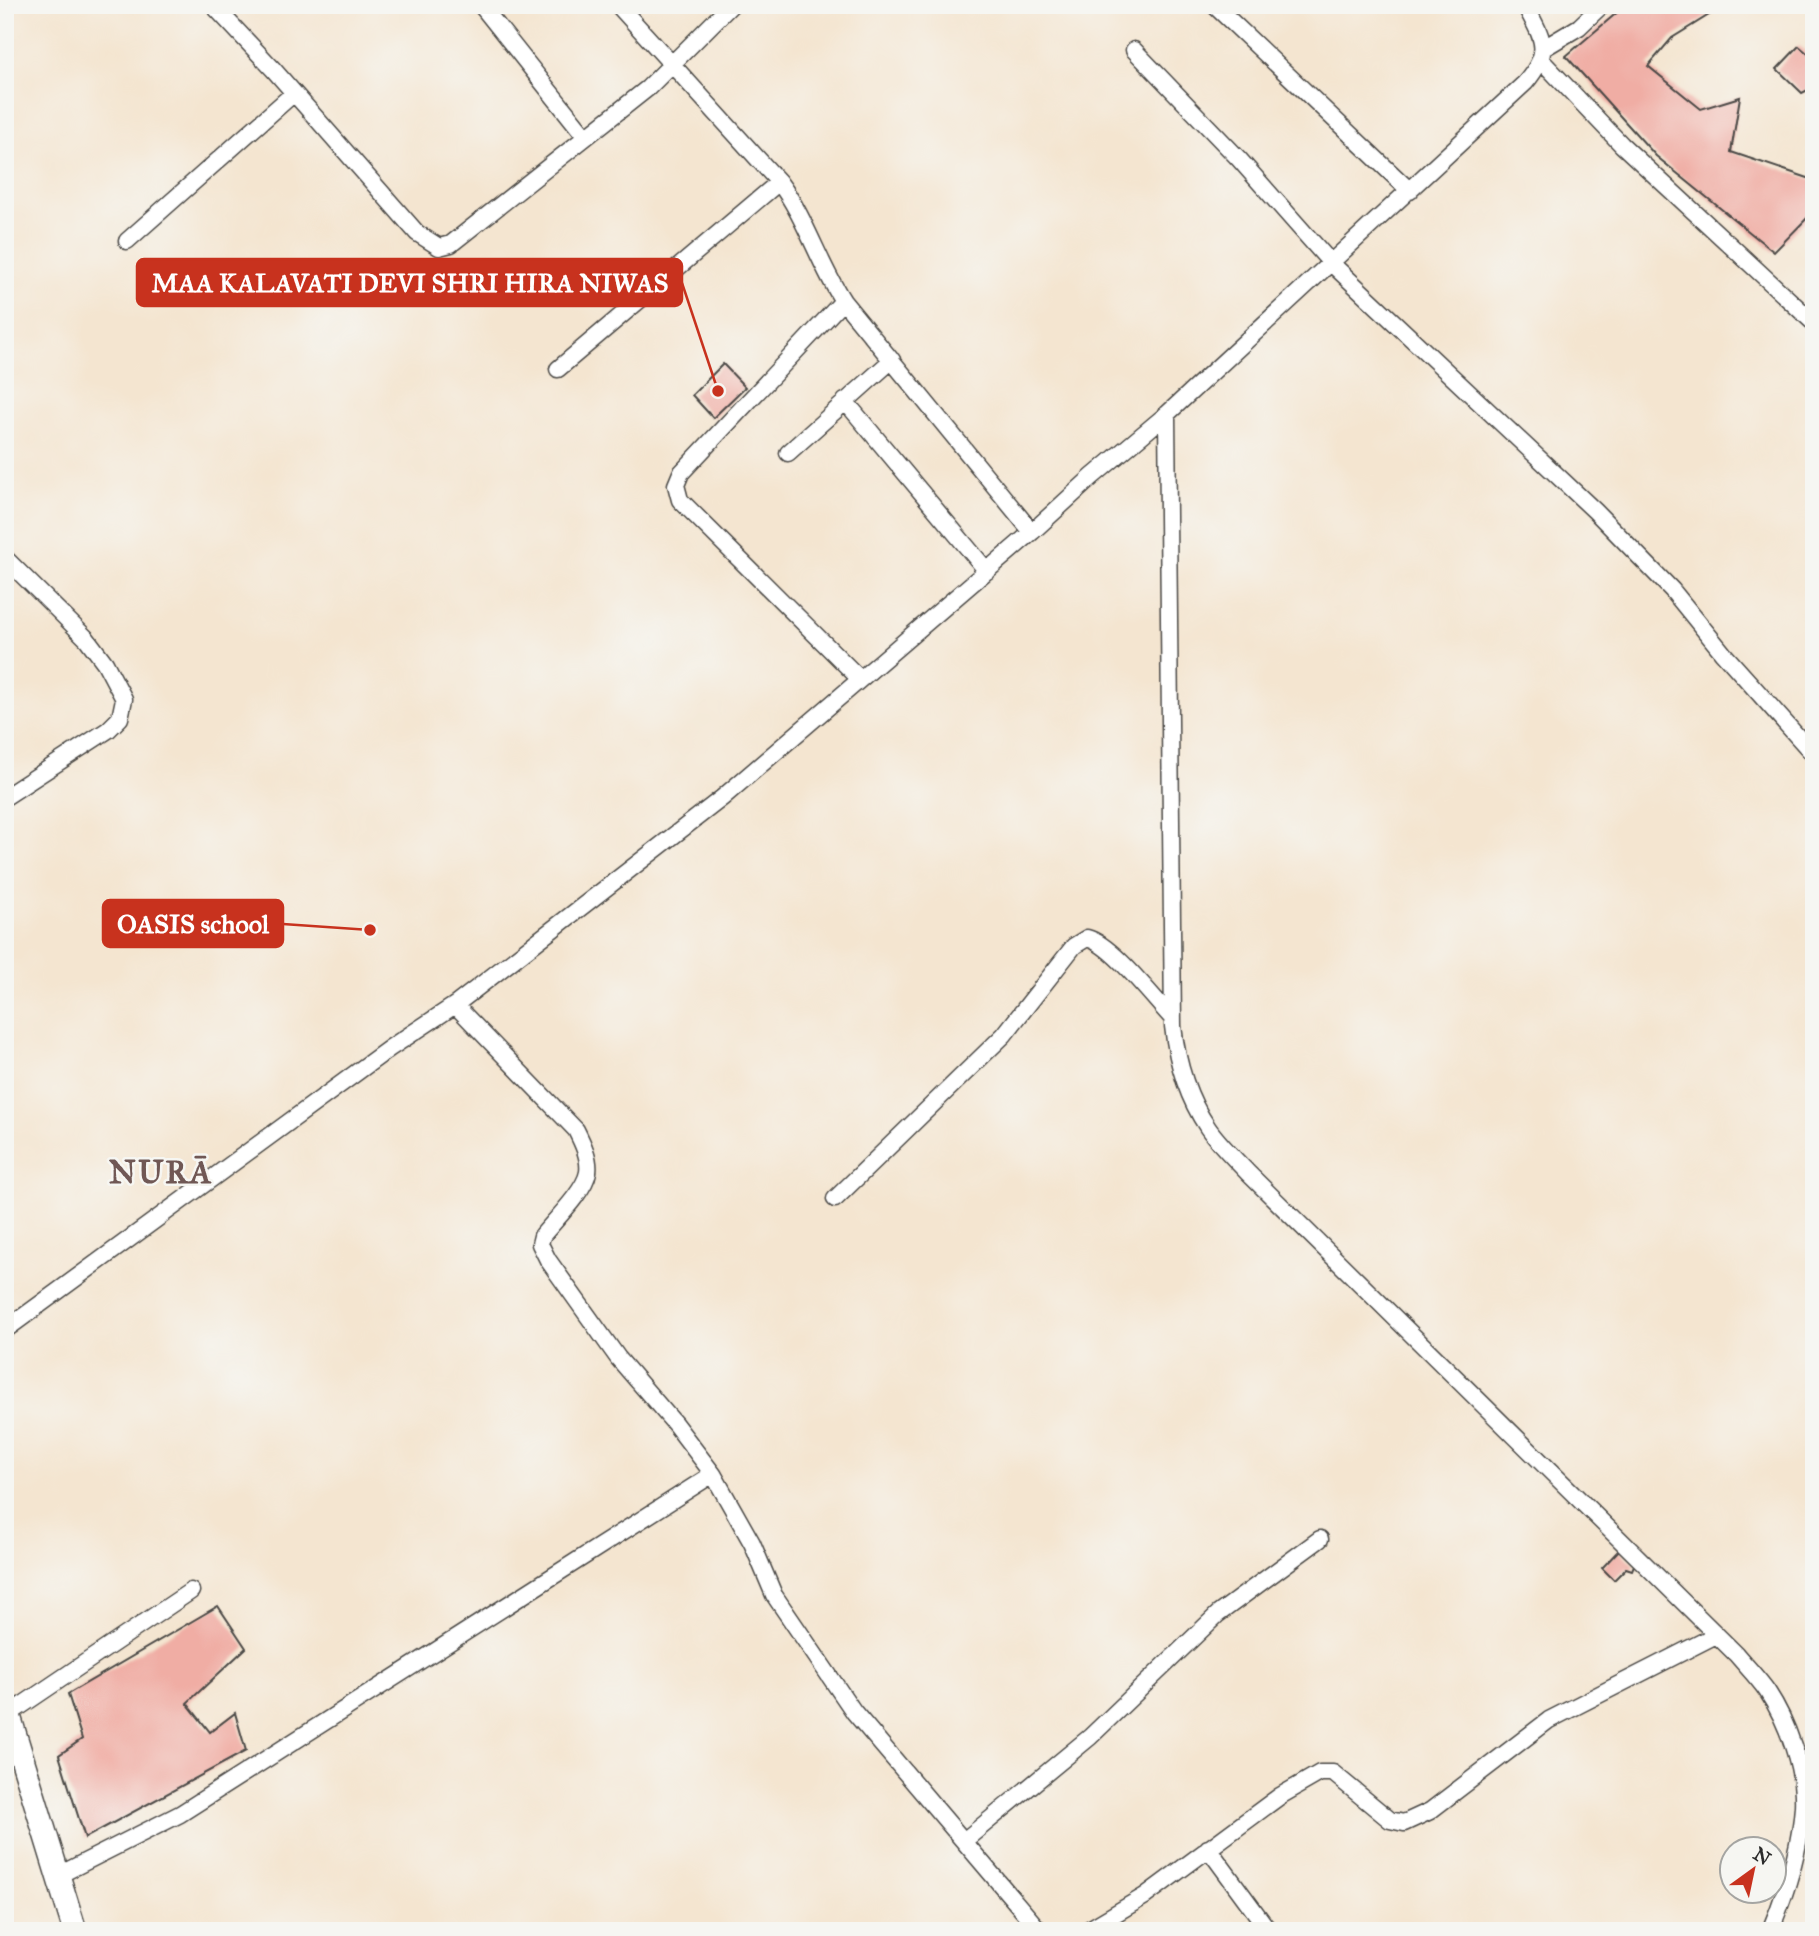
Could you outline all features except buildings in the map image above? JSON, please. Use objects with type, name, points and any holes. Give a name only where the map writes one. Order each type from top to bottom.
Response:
[{"type":"main road","points":[[7,1708],[75,1931]]},
{"type":"street","points":[[213,5],[417,233],[439,247],[451,244],[624,109],[731,5]]},
{"type":"street","points":[[481,5],[586,137]]},
{"type":"street","points":[[618,5],[779,181],[796,204],[827,276],[843,301],[1032,532]]},
{"type":"street","points":[[1214,5],[1409,191]]},
{"type":"street","points":[[1525,5],[1542,54],[1622,145],[1814,323]]},
{"type":"street","points":[[5,1330],[390,1048],[456,1005],[722,798],[1167,414],[1525,83],[1542,54],[1579,27],[1602,5]]},
{"type":"street","points":[[1134,50],[1239,159],[1331,263],[1595,511],[1672,590],[1723,653],[1814,755]]},
{"type":"street","points":[[127,241],[294,93]]},
{"type":"street","points":[[558,369],[779,181]]},
{"type":"street","points":[[843,301],[681,473],[676,485],[680,500],[860,679]]},
{"type":"street","points":[[788,453],[892,360]]},
{"type":"street","points":[[845,401],[987,570]]},
{"type":"street","points":[[1167,414],[1173,1019],[1176,1056],[1188,1091],[1209,1129],[1248,1173],[1716,1635],[1767,1691],[1785,1726],[1797,1758],[1803,1805],[1794,1858],[1780,1908],[1770,1931]]},
{"type":"street","points":[[5,558],[87,639],[105,663],[124,699],[124,708],[120,718],[108,730],[5,797]]},
{"type":"street","points":[[835,1199],[1004,1035],[1073,946],[1087,939],[1097,941],[1110,951],[1173,1019]]},
{"type":"street","points":[[456,1005],[576,1129],[585,1149],[588,1171],[584,1184],[542,1236],[540,1244],[548,1260],[618,1358],[675,1424],[713,1474],[752,1543],[774,1595],[868,1730],[965,1840],[1040,1931]]},
{"type":"street","points":[[57,1876],[180,1814],[713,1474]]},
{"type":"street","points":[[965,1840],[1090,1737],[1218,1614],[1320,1539]]},
{"type":"street","points":[[7,1708],[191,1591]]},
{"type":"street","points":[[1087,1931],[1144,1896],[1280,1796],[1320,1773],[1333,1773],[1390,1820],[1404,1823],[1430,1811],[1549,1720],[1716,1635]]},
{"type":"street","points":[[1801,1817],[1814,1832]]},
{"type":"street","points":[[1209,1848],[1269,1931]]},
{"type":"place","name":"MAA KALAVATI DEVI SHRI HIRA NIWAS","points":[[718,391]]},
{"type":"place","name":"OASIS school","points":[[370,930]]},
{"type":"district","name":"NURĀ","points":[[161,1172]]}]
